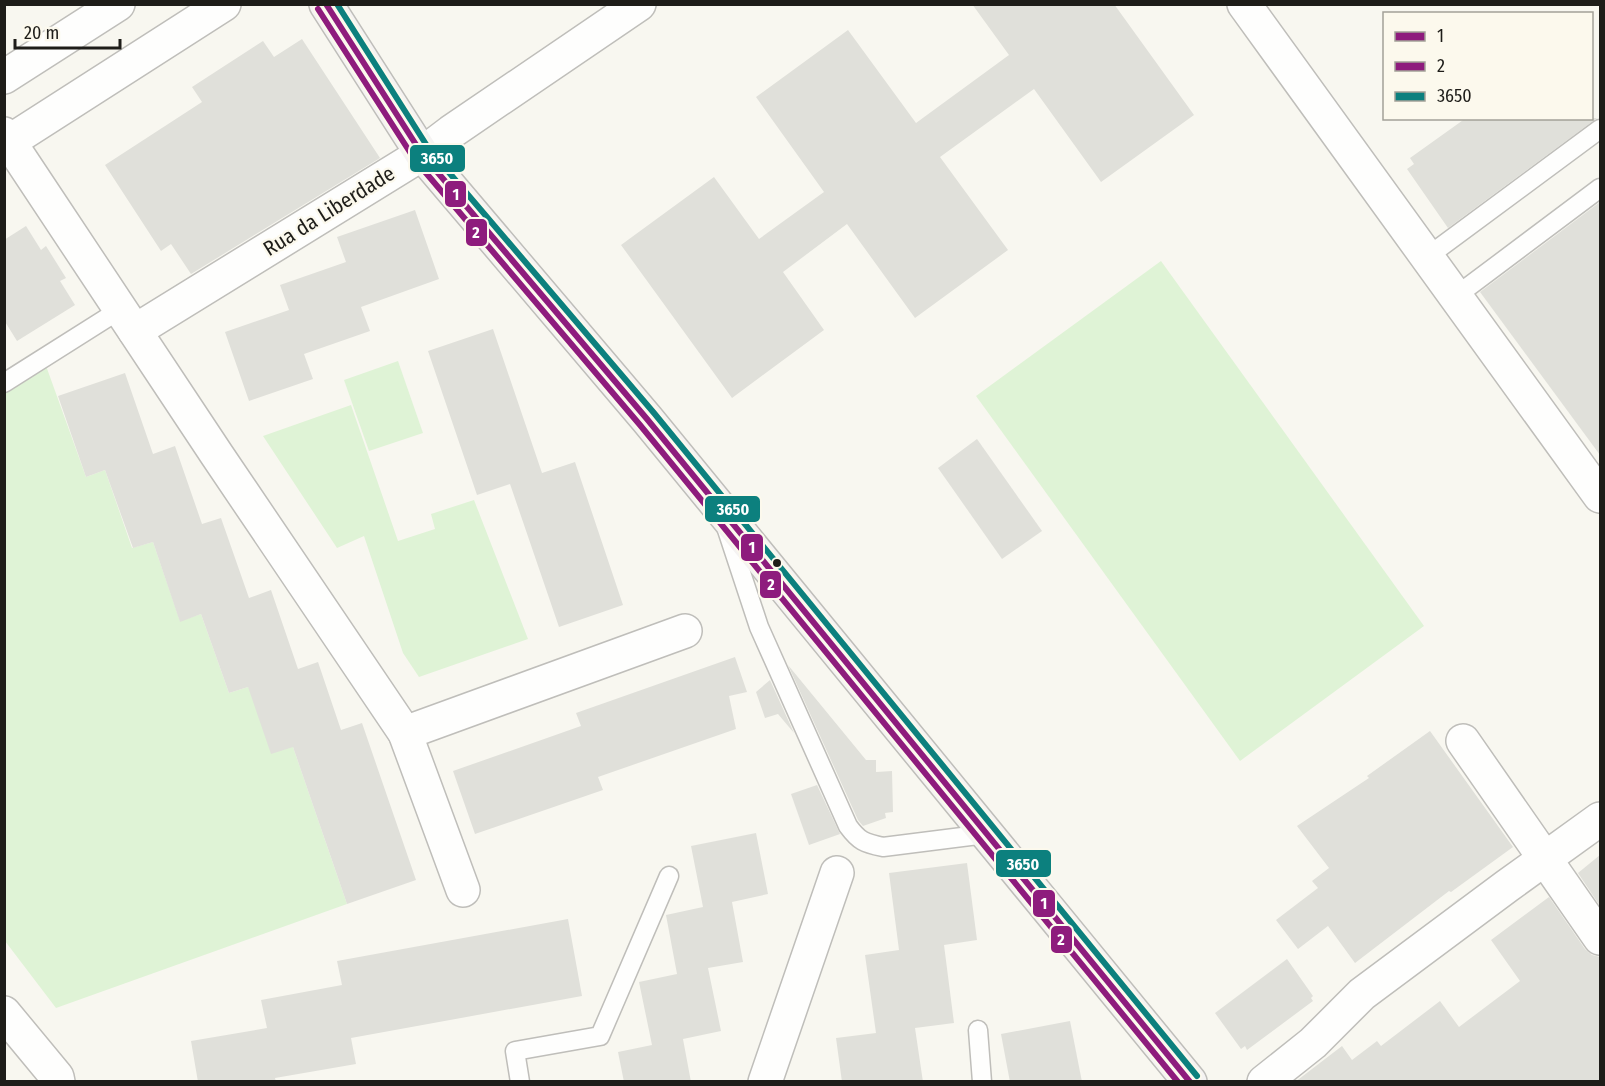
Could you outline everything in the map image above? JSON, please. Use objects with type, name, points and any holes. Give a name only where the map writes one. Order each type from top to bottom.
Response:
[{"type":"main road","points":[[326,4],[422,154],[720,508],[1190,1082]]},
{"type":"street","points":[[4,77],[118,4]]},
{"type":"street","points":[[224,4],[6,140],[405,733],[463,890]]},
{"type":"street","name":"Rua da Liberdade","points":[[128,320],[422,154],[639,4]]},
{"type":"street","points":[[1244,4],[1600,496]]},
{"type":"street","points":[[405,733],[685,631]]},
{"type":"street","points":[[1464,741],[1600,938]]},
{"type":"street","points":[[1263,1082],[1313,1043],[1362,994],[1600,819]]},
{"type":"street","points":[[765,1082],[837,873]]},
{"type":"street","points":[[4,1013],[57,1077],[58,1082]]},
{"type":"lane","points":[[1427,257],[1600,129]]},
{"type":"lane","points":[[1456,296],[1600,188]]},
{"type":"lane","points":[[4,383],[128,320]]},
{"type":"lane","points":[[720,508],[759,627],[848,826],[857,839],[883,847],[986,834]]},
{"type":"lane","points":[[518,1081],[515,1051],[600,1036],[669,876]]},
{"type":"lane","points":[[978,1030],[982,1082]]},
{"type":"green space","points":[[1161,261],[1424,626],[1240,761],[976,396]]},
{"type":"green space","points":[[398,361],[423,433],[369,451],[344,380]]},
{"type":"green space","points":[[45,363],[86,477],[105,470],[132,548],[153,542],[180,621],[201,614],[229,693],[248,687],[293,747],[347,904],[56,1008],[5,941],[5,389]]},
{"type":"green space","points":[[351,405],[398,541],[435,529],[431,514],[474,500],[528,639],[419,677],[403,653],[364,536],[337,548],[263,436]]},
{"type":"building","points":[[972,4],[1114,4],[1194,115],[1101,182],[1034,89],[940,157],[1008,250],[915,318],[847,224],[783,272],[824,330],[732,398],[621,245],[714,177],[759,239],[824,192],[756,97],[848,30],[916,123],[1009,55]]},
{"type":"building","points":[[302,39],[380,158],[191,274],[171,244],[161,251],[105,165],[202,102],[192,87],[263,41],[274,57]]},
{"type":"building","points":[[1597,118],[1448,228],[1407,169],[1414,164],[1410,158],[1463,120],[1593,120]]},
{"type":"building","points":[[1600,202],[1600,455],[1480,292]]},
{"type":"building","points":[[415,210],[439,279],[361,307],[370,331],[304,354],[313,379],[249,401],[225,332],[289,310],[280,285],[346,262],[337,237]]},
{"type":"building","points":[[26,226],[41,250],[46,246],[66,278],[60,281],[75,305],[17,341],[4,320],[4,240]]},
{"type":"building","points":[[493,329],[542,473],[575,462],[623,605],[559,627],[510,484],[477,495],[428,351]]},
{"type":"building","points":[[125,373],[153,454],[175,446],[202,524],[221,518],[249,598],[271,590],[298,669],[318,662],[341,730],[362,723],[416,880],[347,904],[293,747],[271,754],[248,687],[229,693],[201,614],[180,622],[153,542],[133,548],[105,470],[86,477],[58,396]]},
{"type":"building","points":[[977,439],[1042,531],[1002,559],[938,468]]},
{"type":"building","points":[[735,657],[747,692],[729,696],[736,729],[598,777],[603,790],[475,834],[453,771],[581,726],[576,713]]},
{"type":"building","points":[[788,665],[866,760],[876,760],[876,772],[892,771],[893,812],[885,813],[886,818],[863,826],[858,820]]},
{"type":"building","points":[[770,680],[794,733],[778,714],[765,718],[756,692]]},
{"type":"building","points":[[1430,731],[1513,847],[1451,892],[1449,891],[1355,963],[1328,926],[1298,949],[1276,920],[1318,888],[1312,881],[1329,868],[1297,826],[1369,778],[1367,776]]},
{"type":"building","points":[[817,785],[840,834],[809,845],[791,794]]},
{"type":"building","points":[[756,833],[768,894],[732,902],[743,962],[708,968],[721,1031],[683,1039],[691,1082],[624,1082],[618,1052],[652,1045],[639,982],[677,974],[666,915],[703,907],[691,846]]},
{"type":"building","points":[[1600,855],[1600,906],[1578,873]]},
{"type":"building","points":[[967,863],[977,940],[944,945],[954,1023],[915,1028],[923,1082],[842,1082],[836,1038],[876,1033],[865,955],[899,950],[889,873]]},
{"type":"building","points":[[1549,897],[1585,949],[1592,955],[1600,957],[1600,1082],[1295,1082],[1342,1046],[1352,1060],[1377,1041],[1381,1046],[1440,1001],[1459,1027],[1520,981],[1491,940]]},
{"type":"building","points":[[568,919],[582,996],[351,1038],[356,1064],[275,1078],[276,1082],[198,1082],[191,1041],[267,1028],[261,1000],[342,985],[337,961]]},
{"type":"building","points":[[1287,959],[1313,996],[1311,998],[1313,1001],[1247,1050],[1245,1046],[1241,1049],[1215,1013]]},
{"type":"building","points":[[1070,1021],[1082,1082],[1010,1082],[1001,1034]]},
{"type":"transit line","name":"1","points":[[326,4],[422,154],[647,419],[1190,1082]]},
{"type":"transit line","name":"3650","points":[[337,4],[429,149],[654,413],[1197,1076]]},
{"type":"transit line","name":"2","points":[[318,9],[415,160],[640,425],[1178,1082]]}]
